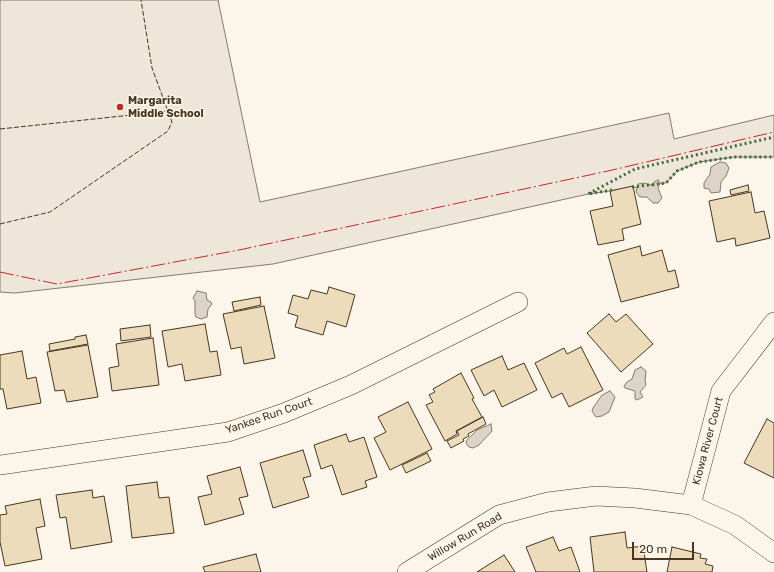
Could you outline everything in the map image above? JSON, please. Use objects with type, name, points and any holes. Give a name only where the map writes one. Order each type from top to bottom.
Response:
[{"type":"street","name":"Yankee Run Court","points":[[0,465],[228,432],[284,413],[351,385],[518,302]]},
{"type":"street","name":"Kiowa River Court","points":[[691,505],[721,391],[774,322]]},
{"type":"street","name":"Willow Run Road","points":[[407,572],[500,515],[548,502],[596,496],[636,498],[691,505],[735,525],[774,553]]},
{"type":"shaded area","name":"Margarita Middle School","points":[[0,0],[218,0],[260,202],[669,113],[674,139],[774,115],[774,157],[734,157],[699,162],[677,171],[666,183],[588,194],[273,264],[15,293],[0,292]]},
{"type":"shaded area","points":[[720,162],[726,163],[729,168],[726,176],[721,182],[720,192],[711,193],[709,189],[704,188],[704,183],[710,174],[711,167]]},
{"type":"shaded area","points":[[658,180],[660,182],[658,188],[662,198],[658,203],[653,203],[647,197],[640,197],[636,192],[638,184],[644,183],[654,186],[654,182]]},
{"type":"shaded area","points":[[197,291],[206,293],[207,300],[212,304],[208,309],[207,317],[201,319],[196,317],[195,314],[195,301],[193,298]]},
{"type":"shaded area","points":[[641,367],[646,371],[646,385],[640,392],[643,397],[637,400],[635,399],[635,391],[625,388],[624,386],[632,379],[635,370]]},
{"type":"shaded area","points":[[610,391],[615,397],[609,412],[602,416],[596,417],[592,411],[593,408],[602,395]]},
{"type":"shaded area","points":[[491,424],[492,431],[479,445],[473,448],[469,447],[466,443],[467,440],[477,430]]},
{"type":"building","points":[[748,185],[749,191],[731,195],[730,190]]},
{"type":"building","points":[[633,186],[641,224],[622,229],[624,240],[598,245],[590,211],[613,206],[610,191]]},
{"type":"building","points":[[751,192],[755,213],[764,211],[770,238],[736,246],[735,238],[717,242],[709,201]]},
{"type":"building","points":[[640,246],[642,256],[662,250],[668,272],[675,270],[679,287],[621,302],[608,255]]},
{"type":"building","points":[[329,287],[355,295],[346,327],[327,321],[323,335],[295,327],[298,316],[288,313],[293,295],[308,299],[311,290],[327,294]]},
{"type":"building","points":[[260,297],[261,305],[234,311],[232,302]]},
{"type":"building","points":[[264,306],[275,358],[244,364],[241,347],[231,349],[223,314]]},
{"type":"building","points":[[609,314],[616,322],[626,314],[653,344],[621,372],[587,333]]},
{"type":"building","points":[[205,324],[210,352],[217,351],[221,375],[185,381],[182,364],[168,367],[162,331]]},
{"type":"building","points":[[150,325],[151,337],[121,341],[120,329]]},
{"type":"building","points":[[86,335],[88,344],[50,351],[49,344],[75,339],[75,337]]},
{"type":"building","points":[[153,338],[159,385],[112,391],[109,368],[119,366],[116,344]]},
{"type":"building","points":[[88,345],[98,397],[67,402],[64,390],[55,391],[47,352]]},
{"type":"building","points":[[581,347],[603,390],[569,407],[562,393],[552,398],[535,363],[564,348],[567,354]]},
{"type":"building","points":[[22,351],[27,379],[36,377],[41,403],[7,409],[3,389],[0,389],[0,355]]},
{"type":"building","points":[[502,356],[508,370],[524,363],[537,390],[502,407],[494,390],[484,396],[471,370]]},
{"type":"building","points":[[461,373],[474,398],[472,399],[482,417],[456,431],[457,434],[445,441],[426,405],[433,402],[429,395],[435,392],[433,389]]},
{"type":"building","points":[[408,402],[432,449],[390,470],[374,438],[386,432],[378,417]]},
{"type":"building","points":[[483,417],[486,424],[468,434],[469,436],[463,439],[464,441],[451,448],[447,441],[459,435],[457,431]]},
{"type":"building","points":[[767,419],[774,423],[774,478],[744,463]]},
{"type":"building","points":[[346,434],[349,442],[364,437],[377,477],[365,481],[367,487],[342,495],[332,465],[321,469],[314,445]]},
{"type":"building","points":[[303,450],[311,476],[303,478],[309,497],[273,508],[260,463]]},
{"type":"building","points":[[427,453],[431,461],[406,473],[402,465]]},
{"type":"building","points":[[240,467],[248,496],[239,498],[244,514],[205,525],[198,497],[212,494],[207,476]]},
{"type":"building","points":[[157,482],[159,498],[169,497],[174,533],[132,538],[126,486]]},
{"type":"building","points":[[92,490],[93,498],[104,496],[112,542],[71,549],[66,517],[60,518],[56,495]]},
{"type":"building","points":[[40,499],[45,526],[36,528],[42,559],[5,566],[0,542],[0,515],[7,514],[5,506]]},
{"type":"building","points":[[625,532],[627,548],[643,546],[647,572],[594,572],[590,537]]},
{"type":"building","points":[[553,537],[559,551],[571,547],[580,572],[536,572],[526,547]]},
{"type":"building","points":[[672,547],[701,554],[700,558],[707,559],[705,564],[713,566],[712,572],[667,572]]},
{"type":"building","points":[[256,554],[261,572],[205,572],[203,567]]},
{"type":"building","points":[[504,555],[515,572],[477,572]]},
{"type":"hedge","points":[[612,190],[588,194],[635,169],[774,137]]},
{"type":"hedge","points":[[632,187],[666,183],[677,171],[699,162],[734,157],[774,157]]},
{"type":"fence","points":[[0,224],[50,212],[168,131],[172,122],[152,68],[141,0]]},
{"type":"fence","points":[[0,129],[169,111]]},
{"type":"power","points":[[0,272],[57,284],[239,250],[608,171],[774,132]]},
{"type":"place","name":"Margarita Middle School","points":[[120,107]]}]
